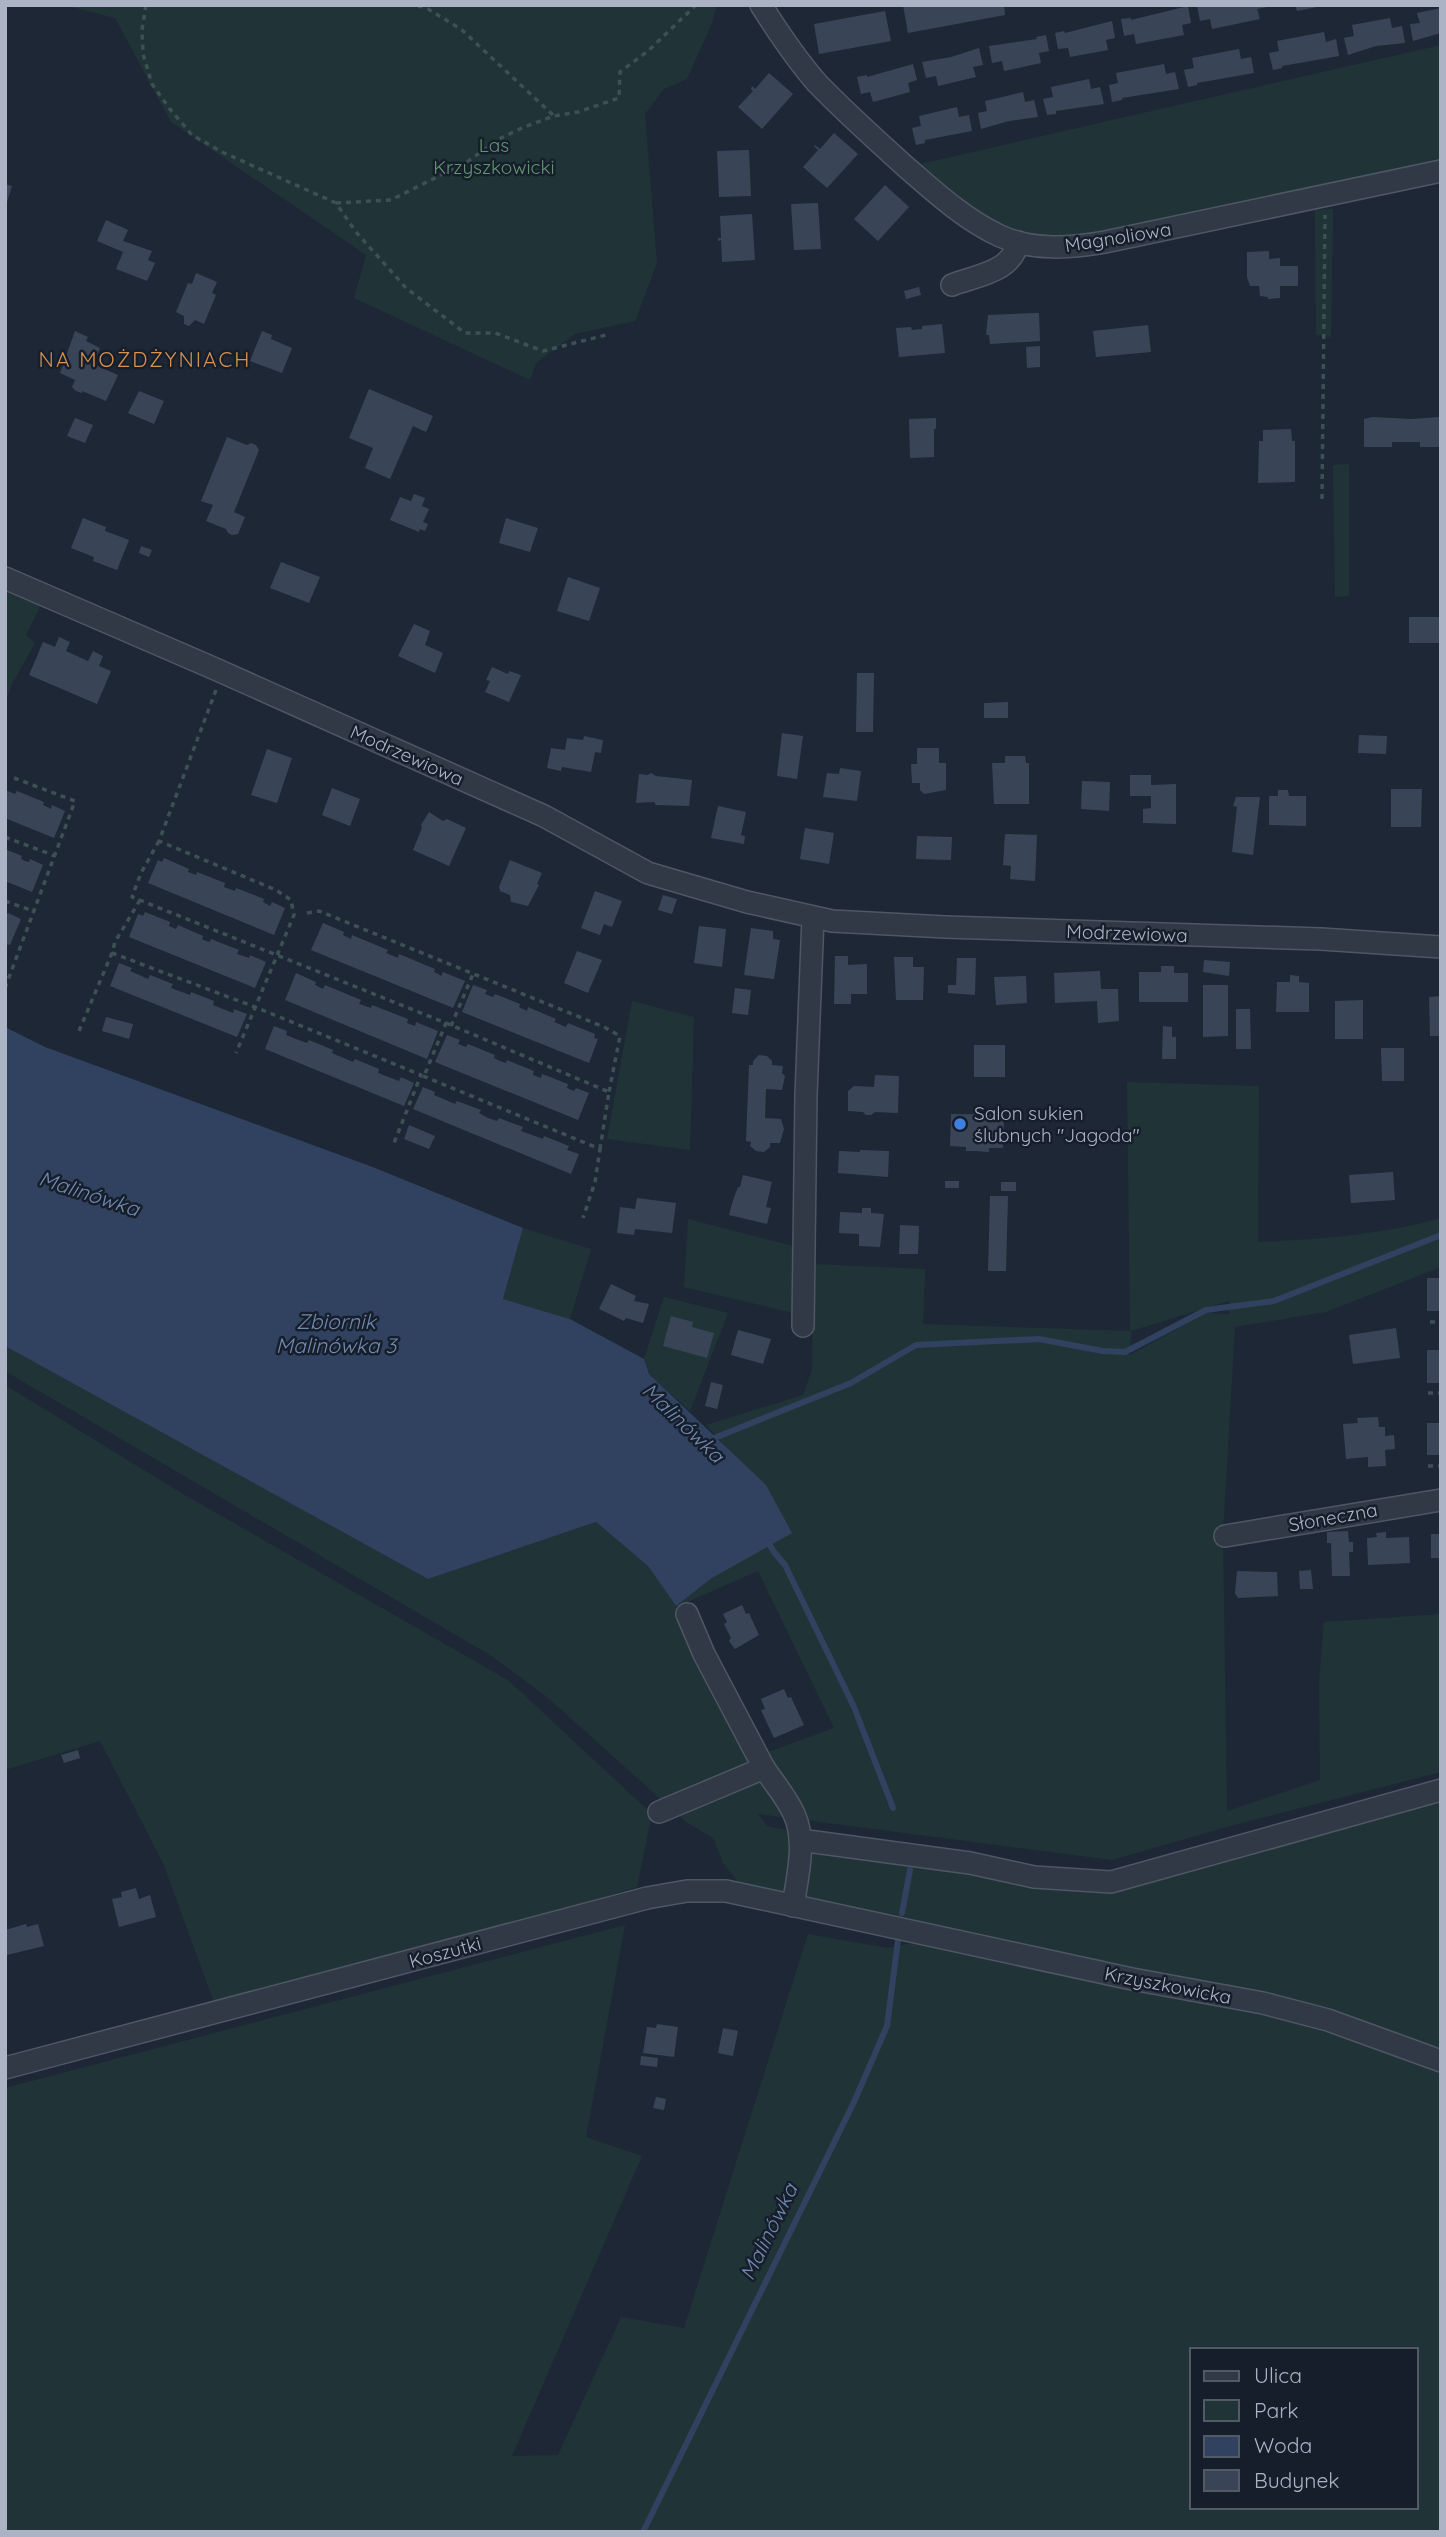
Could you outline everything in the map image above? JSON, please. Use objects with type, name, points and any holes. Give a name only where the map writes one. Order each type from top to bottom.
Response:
[{"type":"street","name":"Magnoliowa","points":[[761,5],[811,75],[874,138],[959,211],[1002,237],[1018,242],[1070,248],[1441,170]]},
{"type":"street","points":[[952,285],[1004,267],[1016,254],[1018,242]]},
{"type":"street","name":"Modrzewiowa","points":[[5,578],[544,816],[648,873],[747,902],[832,920],[924,926],[1321,939],[1441,947]]},
{"type":"street","points":[[803,1326],[806,1095],[813,917]]},
{"type":"street","name":"Słoneczna","points":[[1225,1536],[1441,1500]]},
{"type":"street","points":[[687,1614],[704,1654],[798,1829],[800,1862],[793,1906]]},
{"type":"street","points":[[659,1812],[764,1769]]},
{"type":"street","points":[[798,1829],[1034,1877],[1111,1882],[1441,1790]]},
{"type":"street","name":"Koszutki","points":[[5,2067],[647,1898],[706,1890],[726,1891],[889,1928]]},
{"type":"street","name":"Krzyszkowicka","points":[[889,1928],[1132,1979],[1263,2003],[1328,2020],[1441,2061]]},
{"type":"path","points":[[146,5],[142,30],[143,54],[152,84],[192,135],[222,152],[336,203],[391,200],[467,162],[499,139],[554,116],[619,98],[620,72],[648,51],[696,5]]},
{"type":"path","points":[[408,5],[425,7],[462,30],[554,116]]},
{"type":"path","points":[[1322,499],[1326,195]]},
{"type":"path","points":[[336,203],[356,232],[406,288],[465,333],[495,333],[543,351],[606,335]]},
{"type":"path","points":[[223,672],[159,841],[141,873],[132,897],[610,1092]]},
{"type":"path","points":[[5,988],[75,801],[14,778]]},
{"type":"path","points":[[5,837],[55,856]]},
{"type":"path","points":[[159,841],[291,900],[293,915],[236,1053]]},
{"type":"path","points":[[79,1031],[115,942],[140,900]]},
{"type":"path","points":[[5,901],[34,911]]},
{"type":"path","points":[[307,913],[319,911],[621,1036],[593,1190],[583,1218]]},
{"type":"path","points":[[112,953],[255,1007],[600,1149]]},
{"type":"path","points":[[451,1026],[473,974]]},
{"type":"path","points":[[394,1143],[446,1023]]},
{"type":"path","points":[[1430,1322],[1441,1322]]},
{"type":"path","points":[[1428,1393],[1441,1392]]},
{"type":"path","points":[[1428,1466],[1441,1466]]},
{"type":"green space","name":"Las Krzyszkowicki","points":[[64,5],[717,5],[712,23],[687,79],[664,89],[645,114],[657,263],[635,321],[575,334],[536,363],[530,380],[354,298],[366,255],[171,122],[115,18]]},
{"type":"green space","points":[[1441,45],[1441,162],[1013,259],[907,167]]},
{"type":"green space","points":[[1333,209],[1331,337],[1316,335],[1315,210]]},
{"type":"green space","points":[[1349,464],[1349,596],[1335,597],[1333,465]]},
{"type":"green space","points":[[5,588],[41,605],[26,635],[35,643],[12,684],[5,703]]},
{"type":"green space","points":[[632,1001],[694,1017],[690,1150],[607,1139]]},
{"type":"green space","points":[[1127,1082],[1259,1086],[1258,1242],[1374,1232],[1441,1218],[1441,1267],[1326,1312],[1235,1327],[1223,1533],[1227,1811],[1320,1780],[1319,1681],[1324,1622],[1441,1614],[1441,1772],[1230,1826],[1112,1860],[758,1814],[767,1826],[787,1830],[791,1864],[788,1881],[781,1895],[740,1885],[723,1863],[713,1838],[686,1822],[547,1697],[490,1655],[5,1371],[5,1346],[428,1579],[596,1522],[648,1566],[676,1606],[712,1578],[728,1449],[706,1425],[803,1395],[812,1370],[814,1264],[925,1269],[923,1324],[1130,1331]],"holes":[[[1229,1301],[1229,1314],[1206,1313],[1130,1355],[1131,1331]],[[758,1571],[834,1728],[749,1759],[676,1607]]]},
{"type":"green space","points":[[688,1219],[797,1247],[793,1313],[684,1287]]},
{"type":"green space","points":[[523,1228],[591,1249],[570,1319],[503,1299]]},
{"type":"green space","points":[[664,1297],[728,1313],[690,1411],[649,1374],[644,1359]]},
{"type":"green space","points":[[5,1385],[183,1494],[508,1680],[652,1814],[637,1887],[509,1926],[215,2005],[163,1863],[100,1741],[5,1770]]},
{"type":"green space","points":[[1441,1798],[1441,2055],[808,1902],[805,1887],[812,1845],[1072,1887]]},
{"type":"green space","points":[[625,1925],[586,2137],[642,2156],[512,2456],[558,2455],[621,2317],[684,2328],[808,1934],[887,1948],[913,1943],[1232,2002],[1307,2022],[1441,2071],[1441,2532],[5,2532],[5,2088]]},
{"type":"water","name":"Zbiornik Malinówka 3","points":[[5,1027],[45,1047],[370,1166],[523,1228],[503,1299],[570,1319],[644,1359],[649,1374],[766,1485],[792,1533],[712,1578],[676,1606],[648,1566],[596,1522],[428,1579],[5,1346]]},
{"type":"building","points":[[903,5],[1004,5],[1005,15],[908,33]]},
{"type":"building","points":[[1197,5],[1272,6],[1257,9],[1260,19],[1212,29],[1210,19],[1200,21]]},
{"type":"building","points":[[1295,5],[1322,5],[1322,6],[1297,11]]},
{"type":"building","points":[[1188,6],[1191,23],[1182,25],[1184,35],[1136,44],[1134,34],[1124,36],[1121,19],[1131,20]]},
{"type":"building","points":[[1441,8],[1441,33],[1413,41],[1410,24],[1420,23],[1417,13]]},
{"type":"building","points":[[885,11],[891,41],[819,54],[814,24]]},
{"type":"building","points":[[1390,18],[1392,28],[1402,26],[1405,43],[1376,46],[1348,55],[1344,38],[1354,36],[1352,25]]},
{"type":"building","points":[[1112,21],[1115,38],[1106,40],[1108,50],[1070,57],[1068,48],[1058,49],[1055,33]]},
{"type":"building","points":[[1324,32],[1326,42],[1336,39],[1339,56],[1273,70],[1269,53],[1279,51],[1277,41]]},
{"type":"building","points":[[1046,35],[1049,51],[1039,53],[1041,63],[1004,71],[1002,61],[992,63],[989,46],[1037,39],[1036,37]]},
{"type":"building","points":[[979,48],[983,65],[973,67],[976,77],[938,86],[936,76],[926,78],[922,62]]},
{"type":"building","points":[[1239,49],[1241,59],[1251,57],[1254,73],[1188,87],[1184,70],[1194,68],[1192,58]]},
{"type":"building","points":[[913,64],[917,80],[908,83],[910,92],[873,102],[870,92],[861,94],[857,77],[867,77]]},
{"type":"building","points":[[1164,64],[1166,74],[1175,72],[1179,89],[1112,102],[1109,85],[1118,83],[1116,73]]},
{"type":"building","points":[[769,73],[793,94],[762,129],[738,107],[753,91],[752,86],[755,89]]},
{"type":"building","points":[[1089,79],[1091,89],[1100,87],[1104,104],[1056,111],[1056,114],[1047,115],[1043,99],[1053,97],[1051,87]]},
{"type":"building","points":[[1023,92],[1025,102],[1034,100],[1038,117],[981,129],[978,113],[987,111],[985,101]]},
{"type":"building","points":[[957,107],[959,117],[969,115],[972,131],[925,140],[925,143],[916,145],[912,128],[921,126],[919,116]]},
{"type":"building","points":[[834,133],[858,154],[827,188],[803,167],[818,150],[814,146],[820,149]]},
{"type":"building","points":[[749,150],[751,196],[719,197],[717,151]]},
{"type":"building","points":[[5,184],[12,186],[6,205],[5,205]]},
{"type":"building","points":[[885,185],[909,207],[878,241],[854,219]]},
{"type":"building","points":[[818,203],[821,249],[794,250],[791,204]]},
{"type":"building","points":[[752,214],[755,260],[722,262],[721,240],[718,241],[718,238],[721,238],[720,216]]},
{"type":"building","points":[[106,220],[128,230],[123,241],[152,251],[148,260],[155,263],[147,281],[116,269],[123,252],[97,241]]},
{"type":"building","points":[[1269,251],[1269,259],[1280,258],[1280,266],[1298,266],[1298,286],[1280,286],[1280,298],[1268,299],[1260,296],[1259,286],[1250,286],[1247,277],[1247,252]]},
{"type":"building","points":[[196,273],[217,282],[212,293],[216,295],[204,324],[195,320],[189,326],[184,324],[184,316],[176,312],[188,283],[192,284]]},
{"type":"building","points":[[919,287],[921,295],[906,299],[904,291]]},
{"type":"building","points":[[1039,313],[1040,341],[990,344],[989,335],[986,335],[988,315]]},
{"type":"building","points":[[942,324],[945,353],[899,357],[896,328],[911,327],[912,330]]},
{"type":"building","points":[[1148,325],[1151,352],[1096,357],[1093,331]]},
{"type":"building","points":[[75,331],[88,337],[86,341],[100,348],[93,364],[118,375],[106,401],[76,391],[72,387],[75,380],[60,373]]},
{"type":"building","points":[[262,331],[272,335],[271,339],[292,348],[282,373],[250,361]]},
{"type":"building","points":[[1040,346],[1040,367],[1027,368],[1026,347]]},
{"type":"building","points":[[369,389],[433,416],[426,432],[413,426],[390,479],[365,468],[373,448],[349,438]]},
{"type":"building","points":[[139,391],[164,401],[154,424],[128,413]]},
{"type":"building","points":[[1439,417],[1441,447],[1420,447],[1420,442],[1392,442],[1392,447],[1364,447],[1364,419]]},
{"type":"building","points":[[75,418],[93,425],[85,443],[67,436]]},
{"type":"building","points":[[936,418],[934,457],[910,458],[909,419]]},
{"type":"building","points":[[1291,429],[1292,441],[1295,441],[1295,482],[1258,483],[1259,441],[1263,441],[1263,430]]},
{"type":"building","points":[[227,437],[247,445],[256,445],[259,450],[234,512],[245,517],[238,534],[232,535],[226,529],[206,521],[213,505],[201,501]]},
{"type":"building","points":[[414,494],[425,498],[422,506],[429,509],[423,522],[428,524],[425,531],[420,529],[419,532],[390,520],[400,497],[411,501]]},
{"type":"building","points":[[83,518],[106,527],[105,531],[129,540],[117,570],[93,561],[94,557],[71,548]]},
{"type":"building","points":[[506,518],[538,528],[530,552],[499,543]]},
{"type":"building","points":[[141,546],[152,550],[149,557],[139,553]]},
{"type":"building","points":[[281,562],[320,577],[309,603],[270,588]]},
{"type":"building","points":[[568,577],[600,588],[589,621],[557,611]]},
{"type":"building","points":[[1409,617],[1441,617],[1441,643],[1409,643]]},
{"type":"building","points":[[414,624],[430,631],[425,645],[443,653],[435,673],[398,656]]},
{"type":"building","points":[[59,637],[70,642],[66,651],[88,661],[93,651],[103,656],[99,666],[111,671],[97,704],[29,675],[43,642],[55,647]]},
{"type":"building","points":[[492,667],[508,674],[509,671],[521,675],[509,702],[485,692],[490,681],[486,680]]},
{"type":"building","points":[[857,673],[874,673],[873,732],[856,732]]},
{"type":"building","points":[[1008,702],[1008,718],[984,718],[984,703]]},
{"type":"building","points":[[782,733],[803,736],[797,779],[777,776]]},
{"type":"building","points":[[1359,735],[1387,736],[1386,754],[1358,753]]},
{"type":"building","points":[[584,736],[603,740],[601,753],[595,752],[591,772],[562,767],[561,771],[547,768],[551,748],[565,750],[567,738],[583,740]]},
{"type":"building","points":[[917,748],[939,748],[939,763],[946,763],[946,790],[924,794],[920,790],[920,783],[912,783],[911,764],[917,764]]},
{"type":"building","points":[[267,749],[292,758],[277,803],[251,795]]},
{"type":"building","points":[[1005,756],[1025,756],[1026,763],[1029,763],[1029,804],[994,804],[992,763],[1005,763]]},
{"type":"building","points":[[840,768],[861,771],[857,801],[823,797],[827,773],[839,774]]},
{"type":"building","points":[[651,773],[656,776],[692,780],[689,806],[636,803],[639,774]]},
{"type":"building","points":[[1130,775],[1151,775],[1151,785],[1176,784],[1176,824],[1143,823],[1143,809],[1151,808],[1151,796],[1130,796]]},
{"type":"building","points":[[1082,781],[1110,782],[1109,811],[1081,809]]},
{"type":"building","points":[[332,788],[360,799],[350,826],[322,815]]},
{"type":"building","points":[[1391,789],[1422,789],[1421,827],[1391,827]]},
{"type":"building","points":[[5,790],[15,794],[17,791],[44,802],[43,805],[51,809],[52,805],[65,811],[54,838],[5,818]]},
{"type":"building","points":[[1278,790],[1288,790],[1289,796],[1306,796],[1306,826],[1269,825],[1269,796],[1278,796]]},
{"type":"building","points":[[1236,797],[1260,797],[1253,855],[1232,852],[1237,807],[1233,806]]},
{"type":"building","points":[[718,806],[746,812],[741,835],[745,836],[744,844],[711,838]]},
{"type":"building","points":[[429,812],[443,821],[447,819],[466,828],[449,866],[413,850],[421,825]]},
{"type":"building","points":[[805,828],[834,833],[829,864],[800,859]]},
{"type":"building","points":[[1005,834],[1037,835],[1035,881],[1010,879],[1011,866],[1003,865]]},
{"type":"building","points":[[917,836],[952,837],[951,860],[916,859]]},
{"type":"building","points":[[5,849],[22,856],[21,859],[25,861],[29,862],[30,859],[43,865],[32,892],[5,881]]},
{"type":"building","points":[[164,858],[189,869],[188,872],[196,875],[197,872],[225,883],[224,887],[235,891],[236,888],[264,899],[263,902],[270,906],[272,902],[285,908],[274,935],[148,883],[158,860],[162,862]]},
{"type":"building","points":[[510,860],[542,873],[528,906],[511,902],[510,895],[500,891],[499,887]]},
{"type":"building","points":[[595,891],[622,901],[612,927],[604,924],[600,935],[581,928]]},
{"type":"building","points":[[663,895],[677,899],[672,914],[658,910]]},
{"type":"building","points":[[145,912],[170,922],[169,926],[176,929],[178,925],[203,936],[202,939],[206,941],[210,942],[211,939],[239,950],[237,954],[249,958],[250,955],[266,962],[255,988],[129,937],[138,914],[143,916]]},
{"type":"building","points":[[8,913],[21,919],[10,945],[5,944],[5,916]]},
{"type":"building","points":[[323,923],[344,932],[343,935],[351,939],[352,935],[388,950],[386,953],[398,958],[399,954],[435,969],[434,972],[441,976],[443,972],[465,981],[453,1008],[311,950]]},
{"type":"building","points":[[699,926],[726,929],[722,967],[694,963]]},
{"type":"building","points":[[751,928],[773,931],[773,939],[780,940],[774,979],[744,975]]},
{"type":"building","points":[[577,951],[602,960],[588,993],[564,983]]},
{"type":"building","points":[[835,956],[848,956],[848,965],[867,964],[867,994],[851,994],[851,1004],[834,1004]]},
{"type":"building","points":[[894,957],[913,957],[913,967],[924,967],[923,1000],[896,1000]]},
{"type":"building","points":[[957,958],[976,958],[975,995],[948,993],[948,985],[956,985]]},
{"type":"building","points":[[1204,960],[1230,962],[1229,976],[1203,972]]},
{"type":"building","points":[[119,963],[148,979],[150,975],[173,984],[171,988],[214,1001],[213,1005],[233,1013],[234,1009],[247,1014],[237,1037],[110,986]]},
{"type":"building","points":[[1161,966],[1174,966],[1174,973],[1188,973],[1188,1002],[1139,1002],[1139,972],[1161,972]]},
{"type":"building","points":[[1100,971],[1101,989],[1118,989],[1119,1021],[1098,1023],[1097,1001],[1055,1003],[1054,973]]},
{"type":"building","points":[[296,973],[316,982],[315,985],[323,989],[325,985],[361,1000],[359,1004],[371,1008],[372,1005],[408,1019],[407,1023],[415,1026],[416,1022],[438,1031],[427,1059],[285,1000]]},
{"type":"building","points":[[1290,975],[1299,976],[1299,982],[1309,983],[1309,1012],[1276,1012],[1277,982],[1290,982]]},
{"type":"building","points":[[1026,976],[1027,1003],[996,1005],[994,977]]},
{"type":"building","points":[[473,985],[487,990],[485,994],[493,997],[495,994],[520,1004],[519,1007],[527,1011],[528,1007],[556,1019],[554,1022],[566,1027],[568,1023],[595,1034],[594,1038],[598,1039],[589,1063],[462,1012]]},
{"type":"building","points":[[1203,985],[1228,985],[1228,1036],[1203,1037]]},
{"type":"building","points":[[735,988],[751,990],[748,1015],[732,1013]]},
{"type":"building","points":[[1441,996],[1441,1036],[1430,1036],[1429,997]]},
{"type":"building","points":[[1363,1000],[1363,1039],[1335,1039],[1335,1001]]},
{"type":"building","points":[[1236,1009],[1250,1009],[1251,1049],[1236,1049]]},
{"type":"building","points":[[106,1017],[133,1024],[129,1039],[102,1031]]},
{"type":"building","points":[[274,1026],[287,1031],[286,1035],[307,1043],[309,1040],[353,1062],[355,1059],[379,1069],[378,1073],[399,1081],[401,1077],[414,1083],[404,1106],[265,1049]]},
{"type":"building","points":[[1163,1026],[1172,1027],[1172,1037],[1176,1037],[1176,1059],[1162,1059]]},
{"type":"building","points":[[447,1035],[460,1040],[458,1044],[466,1047],[468,1044],[495,1055],[494,1058],[500,1061],[506,1063],[507,1060],[534,1071],[533,1075],[541,1078],[542,1074],[568,1084],[567,1088],[574,1091],[576,1088],[589,1093],[578,1120],[435,1062]]},
{"type":"building","points":[[974,1045],[1005,1045],[1005,1077],[974,1077]]},
{"type":"building","points":[[1381,1048],[1404,1048],[1404,1081],[1382,1081]]},
{"type":"building","points":[[759,1055],[767,1056],[772,1065],[783,1066],[782,1073],[785,1076],[782,1090],[766,1089],[765,1118],[781,1119],[784,1129],[780,1143],[770,1143],[770,1147],[764,1152],[756,1151],[750,1146],[751,1142],[746,1141],[749,1065],[753,1065]]},
{"type":"building","points":[[875,1075],[899,1076],[898,1113],[875,1112],[866,1115],[863,1112],[848,1111],[848,1091],[854,1086],[874,1087]]},
{"type":"building","points":[[423,1087],[455,1104],[457,1101],[481,1110],[479,1113],[488,1118],[497,1121],[499,1118],[523,1127],[521,1131],[569,1146],[567,1150],[579,1154],[571,1174],[413,1109]]},
{"type":"building","points":[[951,1114],[1004,1115],[1003,1148],[989,1148],[989,1152],[966,1151],[966,1147],[950,1146]]},
{"type":"building","points":[[409,1125],[435,1136],[429,1149],[404,1139]]},
{"type":"building","points":[[839,1151],[889,1151],[888,1177],[838,1173]]},
{"type":"building","points":[[1393,1172],[1395,1200],[1351,1203],[1349,1175]]},
{"type":"building","points":[[743,1175],[772,1182],[766,1207],[771,1208],[767,1224],[729,1215]]},
{"type":"building","points":[[945,1181],[959,1181],[959,1188],[945,1188]]},
{"type":"building","points":[[1001,1182],[1016,1182],[1016,1191],[1001,1191]]},
{"type":"building","points":[[990,1196],[1008,1196],[1006,1271],[988,1271]]},
{"type":"building","points":[[637,1198],[676,1203],[672,1233],[635,1229],[634,1235],[617,1233],[620,1207],[635,1209]]},
{"type":"building","points":[[862,1208],[871,1208],[871,1213],[884,1214],[880,1247],[859,1246],[859,1234],[839,1233],[840,1212],[862,1213]]},
{"type":"building","points":[[900,1225],[919,1226],[918,1254],[899,1254]]},
{"type":"building","points":[[1427,1278],[1441,1278],[1441,1311],[1427,1311]]},
{"type":"building","points":[[611,1284],[636,1296],[634,1301],[649,1304],[643,1323],[626,1318],[624,1321],[599,1309]]},
{"type":"building","points":[[671,1316],[693,1322],[692,1327],[714,1333],[707,1358],[663,1346]]},
{"type":"building","points":[[1396,1328],[1400,1358],[1353,1364],[1349,1335]]},
{"type":"building","points":[[738,1330],[771,1339],[763,1364],[731,1355]]},
{"type":"building","points":[[1427,1350],[1441,1350],[1441,1383],[1427,1383]]},
{"type":"building","points":[[711,1382],[723,1385],[717,1409],[705,1406]]},
{"type":"building","points":[[1378,1417],[1379,1427],[1385,1427],[1385,1436],[1394,1435],[1395,1449],[1385,1450],[1386,1466],[1368,1467],[1368,1457],[1346,1459],[1343,1424],[1358,1423],[1357,1418]]},
{"type":"building","points":[[1427,1423],[1441,1423],[1441,1455],[1427,1455]]},
{"type":"building","points":[[1348,1531],[1349,1542],[1353,1542],[1353,1552],[1349,1552],[1350,1576],[1332,1576],[1331,1543],[1327,1543],[1327,1532]]},
{"type":"building","points":[[1386,1532],[1386,1538],[1409,1537],[1410,1563],[1368,1565],[1367,1538]]},
{"type":"building","points":[[1431,1534],[1441,1534],[1441,1558],[1431,1558]]},
{"type":"building","points":[[1311,1570],[1313,1589],[1300,1589],[1299,1571]]},
{"type":"building","points":[[1237,1571],[1277,1572],[1278,1596],[1238,1598],[1235,1593]]},
{"type":"building","points":[[742,1605],[746,1614],[749,1613],[759,1635],[735,1649],[729,1641],[731,1638],[724,1624],[727,1622],[723,1614]]},
{"type":"building","points":[[784,1689],[788,1698],[791,1697],[804,1725],[774,1738],[761,1710],[765,1709],[761,1699]]},
{"type":"building","points":[[78,1750],[80,1758],[64,1763],[61,1755]]},
{"type":"building","points":[[136,1888],[139,1899],[150,1895],[156,1917],[119,1927],[112,1899],[122,1897],[121,1892]]},
{"type":"building","points":[[26,1924],[27,1927],[38,1924],[44,1946],[7,1955],[5,1930]]},
{"type":"building","points":[[657,2024],[678,2027],[674,2057],[643,2053],[647,2027],[656,2028]]},
{"type":"building","points":[[723,2028],[738,2031],[733,2056],[718,2053]]},
{"type":"building","points":[[641,2056],[658,2058],[657,2067],[640,2065]]},
{"type":"building","points":[[656,2097],[666,2099],[664,2110],[653,2108]]},
{"type":"waterway","points":[[712,1439],[851,1383],[916,1345],[1039,1339],[1103,1351],[1125,1352],[1206,1310],[1274,1301],[1441,1235]]},
{"type":"waterway","name":"Malinówka","points":[[766,1539],[785,1565],[854,1707],[893,1808]]},
{"type":"waterway","name":"Malinówka","points":[[902,1913],[910,1870]]},
{"type":"waterway","name":"Malinówka","points":[[643,2532],[854,2102],[887,2026],[898,1940]]},
{"type":"place","name":"Salon sukien ślubnych \"Jagoda\"","points":[[960,1124]]},
{"type":"district","name":"NA MOŻDŻYNIACH","points":[[145,360]]}]
